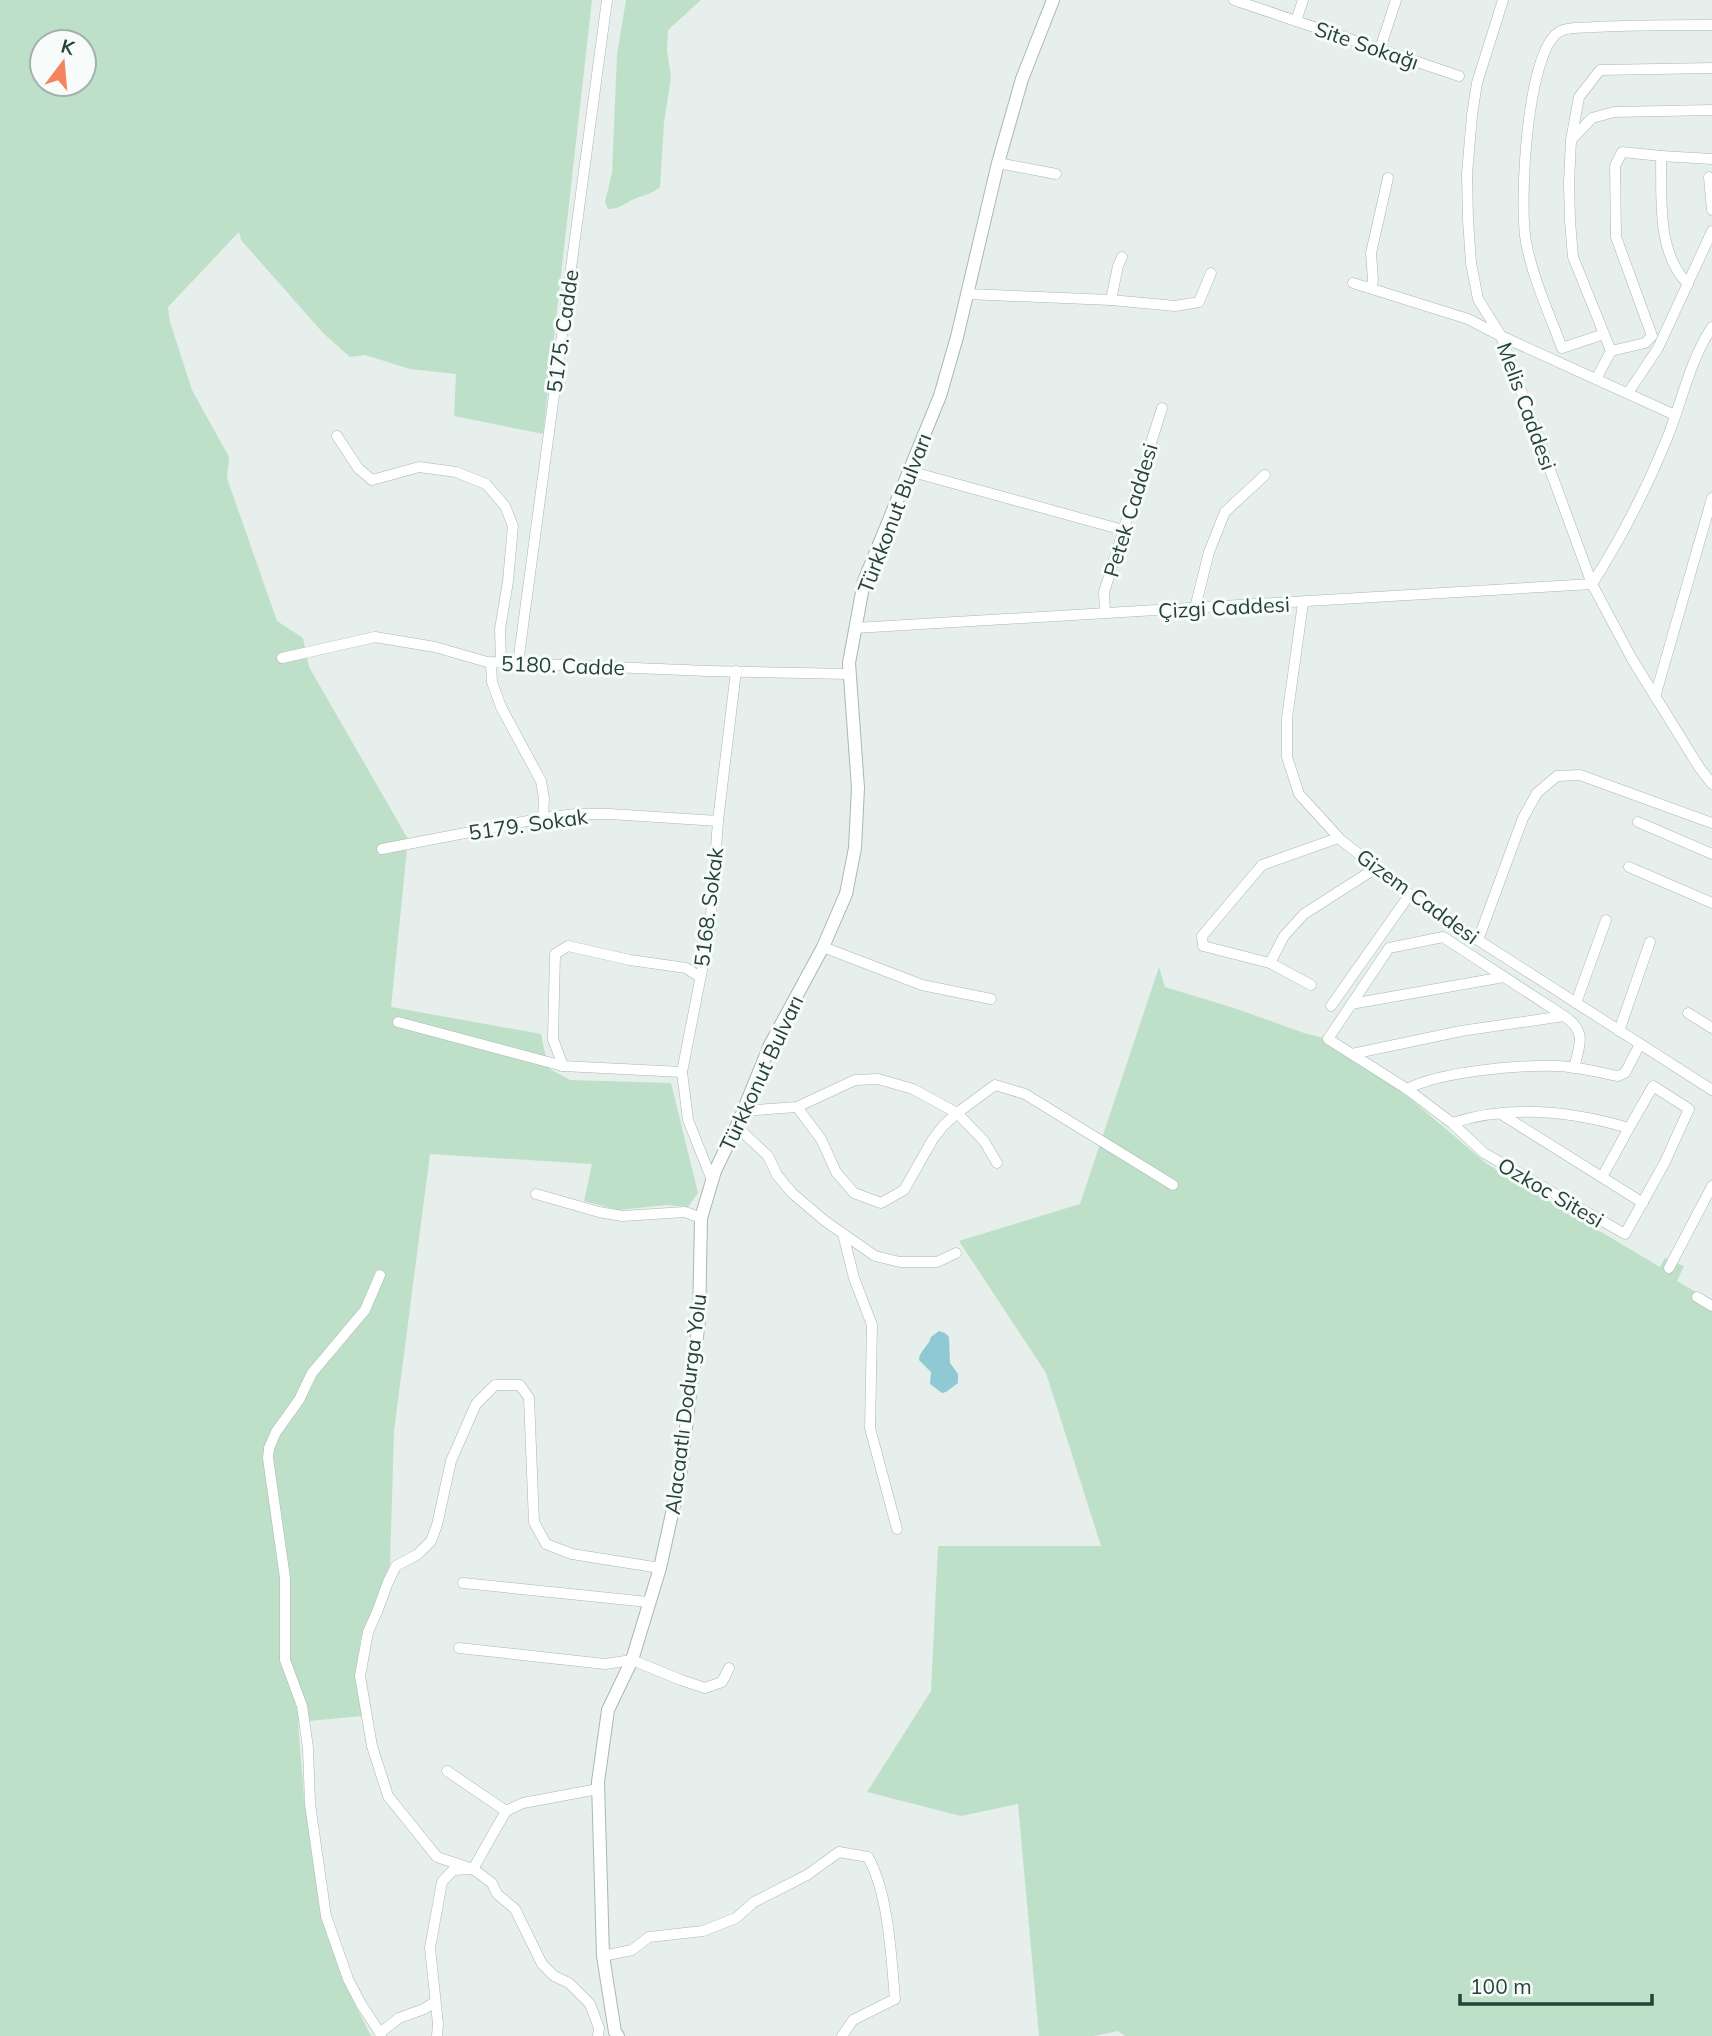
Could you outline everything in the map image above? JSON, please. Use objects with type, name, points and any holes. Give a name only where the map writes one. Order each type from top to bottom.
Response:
[{"type":"street","name":"5175. Cadde","points":[[518,663],[607,0]]},
{"type":"street","name":"Türkkonut Bulvarı","points":[[712,1180],[770,1045],[823,947],[846,894],[855,848],[858,788],[849,663],[864,581],[940,396],[998,163],[1022,79],[1053,0]]},
{"type":"street","name":"Site Sokağı","points":[[1234,0],[1459,76]]},
{"type":"street","points":[[1296,21],[1303,0]]},
{"type":"street","points":[[1380,49],[1396,0]]},
{"type":"street","name":"Melis Caddesi","points":[[1503,0],[1477,83],[1467,174],[1471,263],[1478,299],[1501,336],[1592,584],[1632,659],[1712,784]]},
{"type":"street","points":[[1604,334],[1562,348],[1535,280],[1525,240],[1524,180],[1528,124],[1538,69],[1548,41],[1562,30],[1712,25]]},
{"type":"street","points":[[1596,379],[1611,351],[1573,257],[1569,183],[1579,97],[1600,70],[1712,68]]},
{"type":"street","points":[[1572,140],[1592,118],[1614,113],[1712,110]]},
{"type":"street","points":[[1611,351],[1645,343],[1652,336],[1616,237],[1615,166],[1622,152],[1712,159]]},
{"type":"street","points":[[1661,156],[1664,232],[1677,273],[1688,284]]},
{"type":"street","points":[[998,163],[1056,174]]},
{"type":"street","points":[[1709,177],[1712,210]]},
{"type":"street","points":[[1371,288],[1371,253],[1388,178]]},
{"type":"street","points":[[1628,393],[1658,348],[1712,231]]},
{"type":"street","points":[[1111,300],[1122,257]]},
{"type":"street","points":[[967,294],[1111,300],[1175,306],[1199,302],[1211,274]]},
{"type":"street","points":[[1353,283],[1468,319],[1675,415]]},
{"type":"street","points":[[1592,584],[1640,499],[1668,436],[1691,370],[1712,327]]},
{"type":"street","name":"Petek Caddesi","points":[[1105,612],[1104,592],[1162,408]]},
{"type":"street","points":[[338,436],[358,468],[372,480],[419,467],[456,472],[486,484],[505,506],[513,526],[508,581],[492,682],[501,707],[541,781],[543,818]]},
{"type":"street","points":[[909,471],[1123,530]]},
{"type":"street","points":[[1195,608],[1209,552],[1225,512],[1265,475]]},
{"type":"street","points":[[1655,697],[1712,498]]},
{"type":"street","name":"Çizgi Caddesi","points":[[855,628],[1592,584]]},
{"type":"street","name":"Gizem Caddesi","points":[[1303,603],[1287,718],[1287,757],[1299,794],[1339,838],[1422,904],[1712,1090]]},
{"type":"street","name":"5180. Cadde","points":[[282,658],[375,638],[435,647],[496,662],[850,674]]},
{"type":"street","name":"5168. Sokak","points":[[712,1180],[688,1120],[682,1072],[710,929],[718,821],[737,671]]},
{"type":"street","points":[[1478,940],[1523,818],[1537,793],[1557,776],[1580,775],[1712,823]]},
{"type":"street","name":"5179. Sokak","points":[[382,849],[576,814],[718,821]]},
{"type":"street","points":[[1638,822],[1712,854]]},
{"type":"street","points":[[1311,985],[1270,963],[1203,946],[1202,936],[1262,865],[1339,838]]},
{"type":"street","points":[[1629,867],[1712,903]]},
{"type":"street","points":[[1270,963],[1283,936],[1304,914],[1376,868]]},
{"type":"street","points":[[1331,1006],[1410,894]]},
{"type":"street","points":[[1576,1003],[1606,920]]},
{"type":"street","name":"Ozkoc Sitesi","points":[[1574,1068],[1580,1044],[1580,1031],[1575,1023],[1443,937],[1389,948],[1328,1039],[1406,1089],[1452,1123],[1483,1153],[1626,1234],[1665,1163],[1689,1109],[1653,1086],[1629,1128]]},
{"type":"street","points":[[1619,1031],[1650,942]]},
{"type":"street","points":[[563,1066],[553,1039],[555,954],[568,946],[630,960],[686,968],[700,977]]},
{"type":"street","points":[[823,947],[922,985],[991,999]]},
{"type":"street","points":[[1351,1004],[1504,977]]},
{"type":"street","points":[[1688,1013],[1712,1028]]},
{"type":"street","points":[[1352,1054],[1461,1031],[1564,1016]]},
{"type":"street","points":[[398,1022],[563,1066],[682,1072]]},
{"type":"street","points":[[1406,1089],[1438,1078],[1503,1068],[1559,1066],[1618,1076],[1625,1073],[1640,1044]]},
{"type":"street","points":[[743,1111],[797,1107],[855,1080],[878,1079],[913,1089],[957,1113],[984,1141],[997,1163]]},
{"type":"street","points":[[797,1107],[821,1139],[836,1172],[854,1193],[881,1203],[904,1190],[943,1126],[995,1085],[1025,1094],[1173,1185]]},
{"type":"street","points":[[1452,1123],[1471,1117],[1520,1111],[1565,1113],[1629,1128],[1602,1177]]},
{"type":"street","name":"Ozkoc Sitesi","points":[[1501,1114],[1643,1203]]},
{"type":"street","points":[[736,1126],[768,1156],[777,1175],[792,1193],[825,1221],[875,1256],[900,1262],[937,1262],[956,1253]]},
{"type":"street","name":"Alacaatlı Dodurga Yolu","points":[[614,2034],[603,1956],[597,1782],[608,1710],[632,1660],[660,1568],[680,1477],[699,1321],[701,1218],[712,1180]]},
{"type":"street","points":[[1670,1268],[1710,1193]]},
{"type":"street","points":[[536,1194],[588,1210],[622,1216],[685,1212],[701,1218]]},
{"type":"street","points":[[843,1234],[854,1278],[873,1325],[870,1428],[897,1529]]},
{"type":"street","points":[[380,1275],[365,1310],[312,1373],[299,1400],[276,1432],[268,1458],[285,1578],[285,1660],[302,1706],[308,1748],[310,1804],[326,1916],[348,1979],[380,2034],[398,2018],[424,2009],[435,2001]]},
{"type":"street","points":[[1697,1297],[1712,1306]]},
{"type":"street","points":[[598,2036],[599,2028],[590,2004],[569,1983],[554,1976],[542,1964],[514,1909],[497,1894],[492,1883],[473,1869],[438,1857],[388,1796],[372,1746],[359,1676],[368,1632],[388,1581],[396,1566],[418,1554],[431,1541],[438,1525],[451,1461],[476,1404],[495,1385],[520,1385],[529,1398],[534,1522],[546,1544],[572,1554],[660,1568]]},
{"type":"street","points":[[463,1583],[648,1602]]},
{"type":"street","points":[[459,1648],[605,1664],[632,1660],[705,1688],[722,1682],[729,1668]]},
{"type":"street","points":[[447,1772],[506,1811]]},
{"type":"street","points":[[473,1869],[506,1811],[523,1803],[598,1789]]},
{"type":"street","points":[[603,1956],[632,1950],[649,1937],[703,1931],[736,1918],[754,1902],[807,1875],[839,1852],[868,1857],[875,1869],[890,1940],[895,1999],[853,2020],[842,2036]]},
{"type":"street","points":[[438,2036],[430,1948],[442,1882],[453,1870],[473,1869]]},
{"type":"green space","points":[[0,0],[592,0],[543,434],[454,416],[456,374],[410,369],[365,355],[350,357],[324,334],[241,240],[239,232],[168,307],[170,322],[192,390],[229,457],[227,478],[277,621],[303,638],[309,667],[408,839],[391,1007],[541,1034],[548,1068],[570,1080],[671,1083],[698,1193],[688,1207],[666,1205],[618,1210],[584,1201],[592,1164],[430,1154],[394,1431],[390,1564],[360,1641],[362,1716],[298,1722],[304,1797],[319,1902],[344,1982],[371,2036],[0,2036]]},
{"type":"green space","points":[[626,0],[701,0],[668,30],[667,50],[671,77],[664,122],[660,187],[608,209],[605,202],[612,173],[617,55]]},
{"type":"green space","points":[[1159,967],[1165,987],[1328,1039],[1412,1100],[1487,1164],[1660,1267],[1665,1258],[1684,1266],[1677,1281],[1712,1301],[1712,2036],[1125,2036],[1118,2031],[1094,2036],[1039,2036],[1018,1804],[961,1816],[867,1792],[931,1691],[938,1546],[1101,1546],[1046,1373],[959,1241],[1080,1204]]},
{"type":"water","points":[[939,1331],[949,1337],[950,1363],[958,1374],[958,1383],[942,1393],[930,1384],[931,1372],[919,1360],[931,1337]]}]
